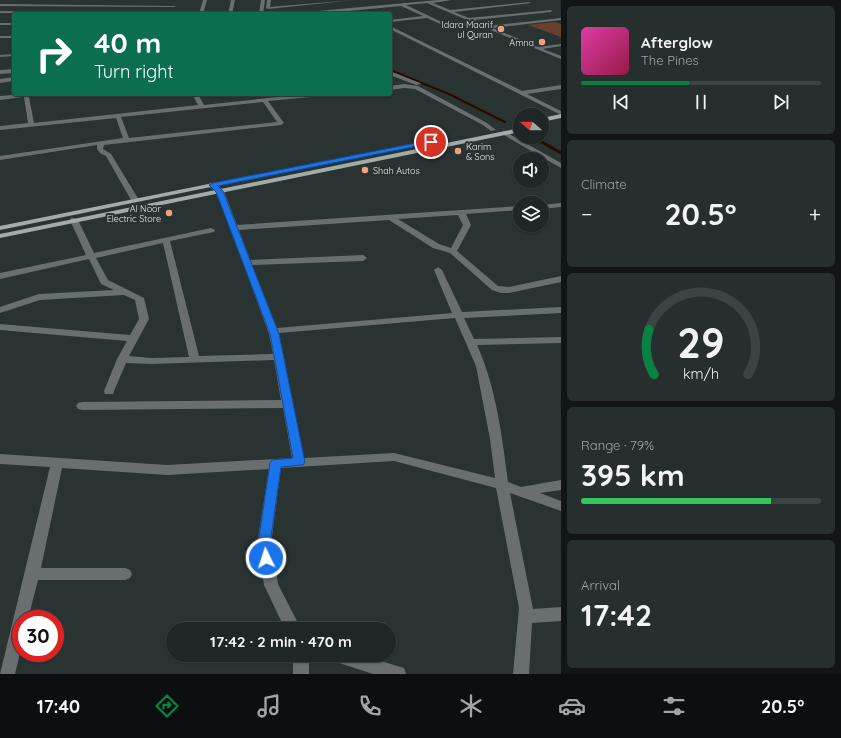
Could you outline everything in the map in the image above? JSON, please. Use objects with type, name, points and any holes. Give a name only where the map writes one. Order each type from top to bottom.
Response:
[{"type":"main road","points":[[549,119],[561,116]]},
{"type":"main road","points":[[549,125],[561,122]]},
{"type":"main road","points":[[0,236],[216,188],[513,126]]},
{"type":"main road","points":[[0,228],[135,200],[216,188],[513,131]]},
{"type":"street","points":[[0,5],[5,0]]},
{"type":"street","points":[[86,12],[96,0]]},
{"type":"street","points":[[171,12],[177,0]]},
{"type":"street","points":[[202,12],[206,0]]},
{"type":"street","points":[[230,12],[233,0]]},
{"type":"street","points":[[261,12],[263,0]]},
{"type":"street","points":[[267,12],[269,0]]},
{"type":"street","points":[[293,0],[294,6]]},
{"type":"street","points":[[316,0],[321,3]]},
{"type":"street","points":[[268,8],[352,0],[366,7]]},
{"type":"street","points":[[387,0],[447,26],[476,23]]},
{"type":"street","points":[[310,12],[450,0]]},
{"type":"street","points":[[468,19],[554,11],[521,0]]},
{"type":"street","points":[[398,4],[430,1],[476,23],[560,58]]},
{"type":"street","points":[[449,11],[529,3]]},
{"type":"street","points":[[0,5],[174,7]]},
{"type":"street","points":[[322,12],[366,7]]},
{"type":"street","points":[[0,12],[12,12]]},
{"type":"street","points":[[404,13],[417,12]]},
{"type":"street","points":[[392,21],[429,17]]},
{"type":"street","points":[[486,27],[561,18]]},
{"type":"street","points":[[0,24],[12,24]]},
{"type":"street","points":[[392,28],[561,113]]},
{"type":"street","points":[[0,37],[12,37]]},
{"type":"street","points":[[536,48],[561,45]]},
{"type":"street","points":[[0,50],[12,50]]},
{"type":"street","points":[[0,56],[12,55]]},
{"type":"street","points":[[0,72],[12,71]]},
{"type":"street","points":[[392,74],[415,82],[418,84],[416,88]]},
{"type":"street","points":[[0,81],[12,80]]},
{"type":"street","points":[[392,88],[404,86],[416,88],[494,130]]},
{"type":"street","points":[[520,93],[561,87]]},
{"type":"street","points":[[0,98],[26,96],[31,125]]},
{"type":"street","points":[[196,96],[202,107]]},
{"type":"street","points":[[0,128],[303,96]]},
{"type":"street","points":[[0,158],[128,140],[281,124],[264,100]]},
{"type":"street","points":[[118,116],[128,140]]},
{"type":"street","points":[[504,133],[561,166]]},
{"type":"street","points":[[101,144],[100,149],[102,152],[109,155],[135,200]]},
{"type":"street","points":[[216,188],[234,228],[273,331],[299,462]]},
{"type":"street","points":[[549,206],[561,205]]},
{"type":"street","points":[[234,228],[513,208]]},
{"type":"street","points":[[453,251],[467,225],[461,212]]},
{"type":"street","points":[[390,217],[436,246],[453,251],[495,288],[501,290],[561,279]]},
{"type":"street","points":[[74,220],[104,282],[139,298],[144,319],[122,359],[109,391]]},
{"type":"street","points":[[0,276],[210,230]]},
{"type":"street","points":[[166,240],[195,360]]},
{"type":"street","points":[[247,263],[362,258]]},
{"type":"street","points":[[438,270],[481,366],[496,439],[502,485],[526,608],[521,674]]},
{"type":"street","points":[[0,310],[39,297],[125,292]]},
{"type":"street","points":[[273,331],[458,315],[561,310]]},
{"type":"street","points":[[0,327],[133,338]]},
{"type":"street","points":[[470,342],[561,340]]},
{"type":"street","points":[[122,359],[152,361],[279,357]]},
{"type":"street","points":[[82,406],[288,404]]},
{"type":"street","points":[[0,460],[167,470],[394,456],[502,485],[561,506]]},
{"type":"street","points":[[7,674],[32,574],[57,463]]},
{"type":"street","points":[[276,463],[264,544],[271,585],[290,622]]},
{"type":"street","points":[[520,492],[561,485]]},
{"type":"street","points":[[32,574],[125,574]]},
{"type":"street","points":[[526,617],[561,614]]},
{"type":"street","points":[[301,662],[301,674]]},
{"type":"street","points":[[359,662],[398,674]]},
{"type":"shaded area","points":[[554,22],[561,24],[561,37],[528,25]]},
{"type":"waterway","points":[[392,71],[449,94],[505,122]]},
{"type":"waterway","points":[[545,144],[561,153]]},
{"type":"place","name":"Idara Maarif ul Quran","points":[[501,29]]},
{"type":"place","name":"Amna","points":[[542,42]]},
{"type":"place","name":"Karim & Sons","points":[[458,151]]},
{"type":"place","name":"Shah Autos","points":[[365,170]]},
{"type":"place","name":"Al Noor Electric Store","points":[[169,213]]},
{"type":"route","points":[[266,558],[264,544],[276,463],[299,462],[274,334],[220,191],[213,185],[431,142]]}]
